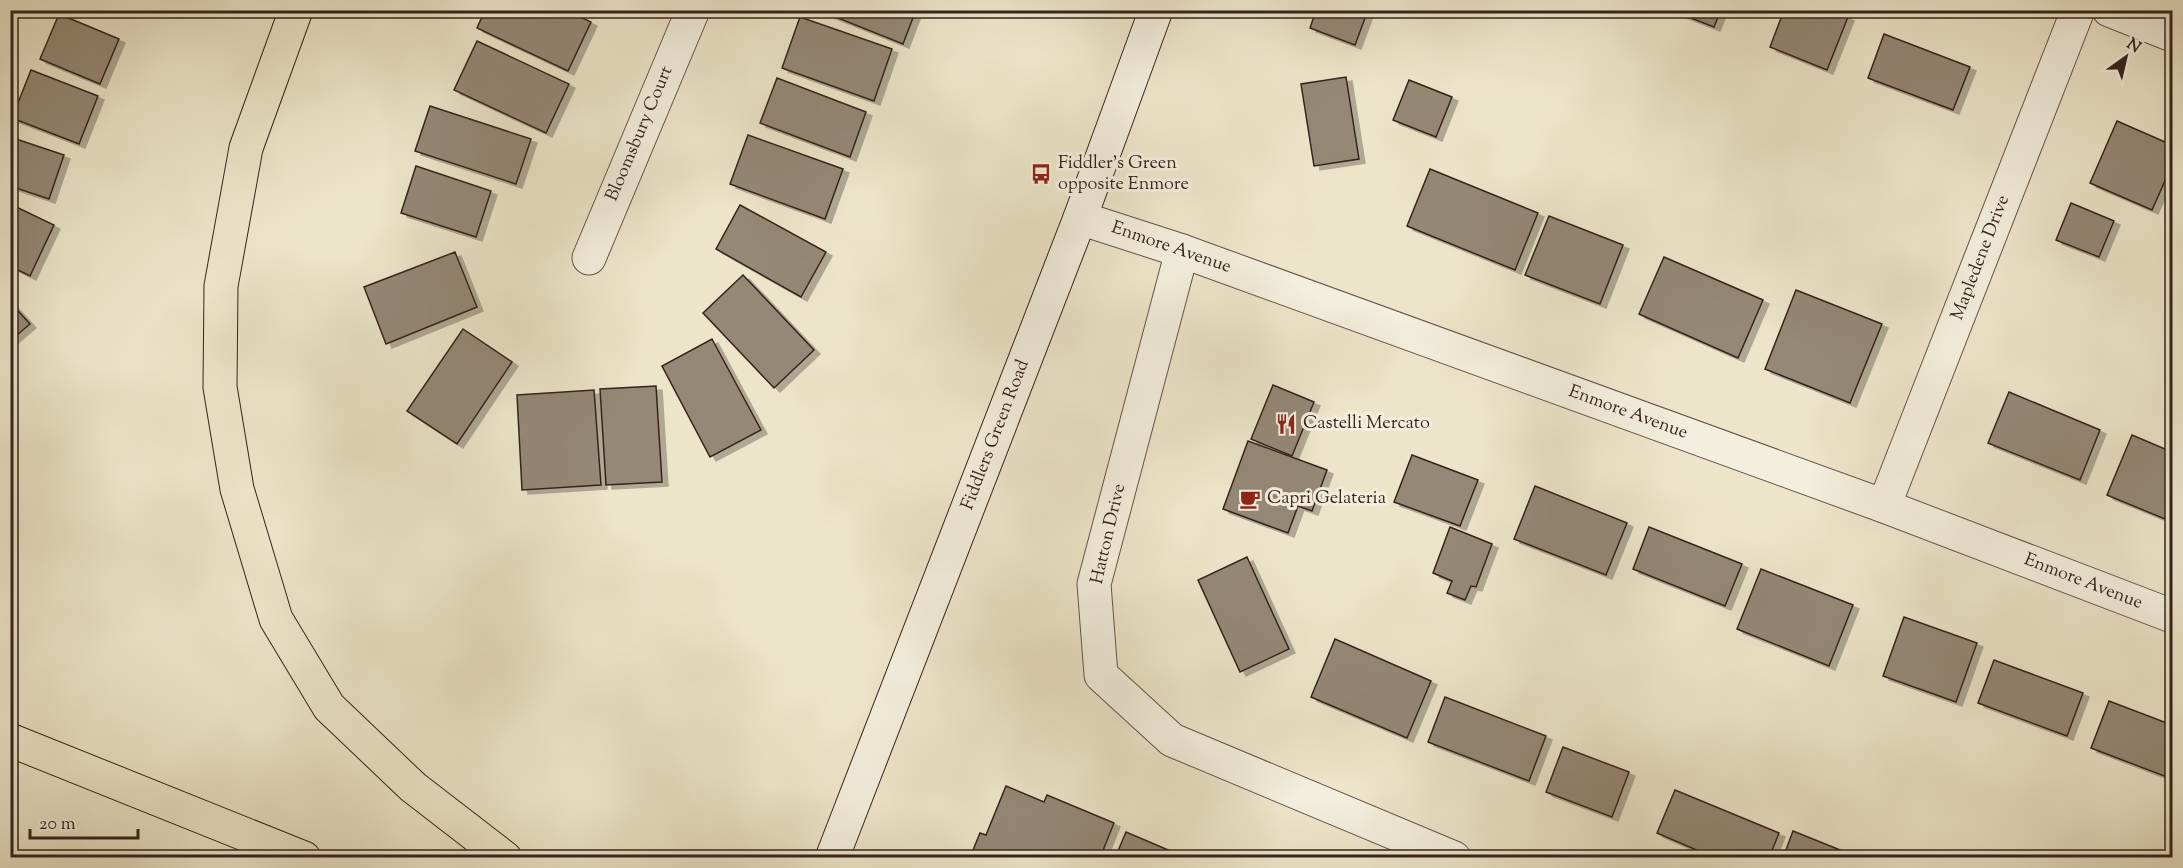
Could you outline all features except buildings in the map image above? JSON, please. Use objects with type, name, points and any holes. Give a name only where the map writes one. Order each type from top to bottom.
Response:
[{"type":"highway","points":[[296,10],[246,148],[221,286],[220,387],[237,489],[276,619],[330,706],[413,787],[505,858]]},
{"type":"highway","points":[[10,740],[304,858]]},
{"type":"street","name":"Bloomsbury Court","points":[[589,258],[693,10]]},
{"type":"street","name":"Fiddlers Green Road","points":[[832,858],[1080,218],[1156,10]]},
{"type":"street","name":"Mapledene Drive","points":[[1884,506],[2078,10]]},
{"type":"street","points":[[2109,10],[2172,35]]},
{"type":"street","name":"Enmore Avenue","points":[[1080,218],[1182,251],[1884,506],[2172,616]]},
{"type":"street","name":"Hatton Drive","points":[[1182,251],[1094,584],[1101,675],[1172,740],[1454,858]]},
{"type":"place","name":"Fiddler's Green opposite Enmore","points":[[1041,174]]},
{"type":"place","name":"Castelli Mercato","points":[[1286,424]]},
{"type":"place","name":"Capri Gelateria","points":[[1250,499]]}]
